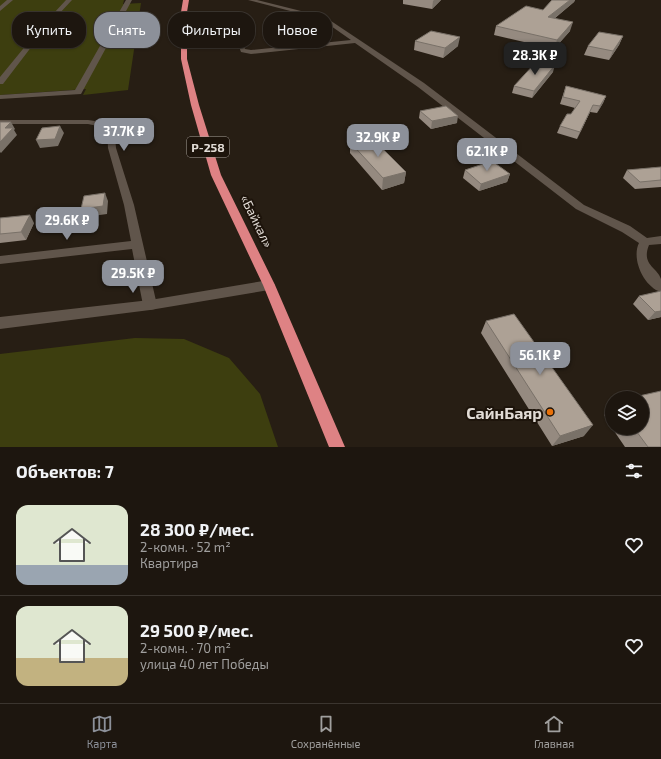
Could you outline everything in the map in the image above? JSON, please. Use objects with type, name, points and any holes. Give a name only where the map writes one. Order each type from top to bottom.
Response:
[{"type":"highway","name":"«Байкал»","points":[[186,0],[184,12],[184,59],[195,105],[216,175],[269,285],[337,447]]},
{"type":"street","points":[[0,9],[10,0]]},
{"type":"street","points":[[0,82],[43,28],[68,0]]},
{"type":"street","points":[[0,97],[78,92],[129,0]]},
{"type":"street","points":[[252,0],[323,18],[421,85],[580,206],[626,229],[645,242],[661,240]]},
{"type":"street","points":[[242,48],[243,50],[251,52],[356,41]]},
{"type":"street","points":[[0,122],[88,122],[111,126],[112,148],[129,205],[150,305]]},
{"type":"street","points":[[645,242],[641,249],[643,269],[661,287]]},
{"type":"street","points":[[0,260],[136,244]]},
{"type":"street","points":[[0,323],[150,305],[269,285]]},
{"type":"shaded area","points":[[0,0],[124,0],[123,4],[141,3],[140,12],[94,12],[94,48],[134,48],[128,90],[83,95],[86,89],[0,95]]},
{"type":"shaded area","points":[[135,338],[184,339],[229,358],[260,394],[278,447],[0,447],[0,354]]},
{"type":"building","points":[[552,0],[570,0],[548,17],[573,22],[557,40],[496,26],[526,6],[543,10]]},
{"type":"building","points":[[431,31],[460,37],[445,48],[415,41]]},
{"type":"building","points":[[599,32],[623,36],[613,51],[588,46]]},
{"type":"building","points":[[537,61],[555,65],[534,91],[514,86]]},
{"type":"building","points":[[566,86],[606,96],[600,106],[593,105],[580,132],[560,126],[567,114],[571,114],[580,101],[563,97]]},
{"type":"building","points":[[446,106],[458,116],[432,121],[420,111]]},
{"type":"building","points":[[0,122],[11,122],[5,128],[13,128],[0,142]]},
{"type":"building","points":[[60,126],[55,139],[36,140],[42,128]]},
{"type":"building","points":[[371,137],[406,172],[383,178],[350,142]]},
{"type":"building","points":[[492,161],[510,174],[481,184],[465,170]]},
{"type":"building","points":[[661,167],[661,180],[640,182],[627,170]]},
{"type":"building","points":[[105,193],[103,206],[81,209],[84,196]]},
{"type":"building","points":[[30,215],[21,232],[0,234],[0,218]]},
{"type":"building","points":[[661,291],[661,311],[655,312],[639,296]]},
{"type":"building","points":[[514,314],[593,425],[560,436],[486,321]]},
{"type":"building","points":[[661,391],[661,447],[648,447],[639,435],[649,435],[649,394]]},
{"type":"place","name":"СайнБаяр","points":[[550,412]]}]
